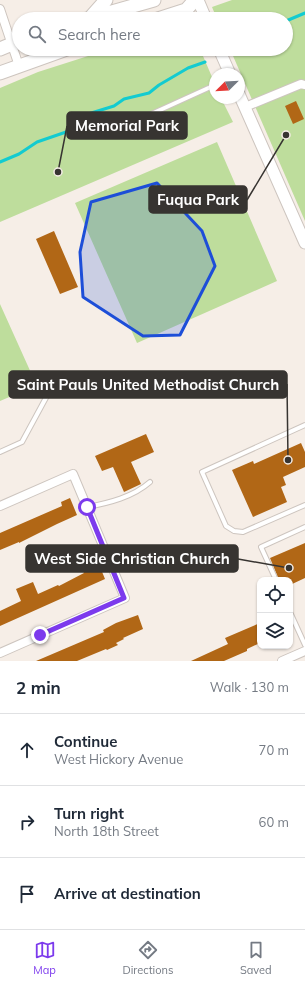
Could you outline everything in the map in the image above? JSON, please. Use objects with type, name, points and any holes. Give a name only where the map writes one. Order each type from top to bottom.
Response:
[{"type":"main road","points":[[95,12],[106,0]]},
{"type":"main road","points":[[111,12],[154,0]]},
{"type":"main road","points":[[173,12],[193,3],[200,12]]},
{"type":"main road","points":[[0,73],[47,56]]},
{"type":"main road","points":[[222,56],[227,68]]},
{"type":"main road","points":[[244,104],[305,244]]},
{"type":"street","points":[[0,9],[10,45]]},
{"type":"street","points":[[15,56],[19,66]]},
{"type":"street","points":[[245,107],[301,84],[305,85]]},
{"type":"street","points":[[0,506],[73,474],[124,598],[0,653]]},
{"type":"street","points":[[282,661],[305,650]]},
{"type":"lane","points":[[138,120],[209,88]]},
{"type":"lane","points":[[0,452],[22,442],[48,394]]},
{"type":"lane","points":[[305,425],[202,472],[226,526],[234,531],[243,532],[305,505]]},
{"type":"lane","points":[[87,507],[106,504],[122,498],[135,492],[150,482]]},
{"type":"lane","points":[[275,577],[261,547],[305,528]]},
{"type":"lane","points":[[290,613],[305,645]]},
{"type":"highlighted area","points":[[157,183],[202,231],[215,266],[180,335],[143,336],[83,297],[80,252],[91,202]]},
{"type":"green space","points":[[232,0],[305,0],[305,221],[245,83],[245,68],[238,68],[233,56],[293,56],[293,12],[214,12],[212,7]]},
{"type":"green space","points":[[88,56],[203,56],[209,70],[209,104],[224,104],[233,122],[0,222],[0,88],[38,72]]},
{"type":"green space","points":[[217,142],[277,281],[137,343],[75,203]]},
{"type":"green space","points":[[0,304],[32,375],[36,374],[42,387],[35,391],[33,387],[0,401]]},
{"type":"building","points":[[296,101],[304,119],[293,124],[285,106]]},
{"type":"building","points":[[54,231],[78,287],[60,294],[36,239]]},
{"type":"building","points":[[146,434],[154,452],[131,462],[141,484],[124,492],[113,467],[102,471],[95,456]]},
{"type":"building","points":[[301,443],[305,452],[305,467],[283,477],[286,485],[281,487],[287,502],[253,517],[232,470],[253,461],[254,464]]},
{"type":"building","points":[[70,498],[77,515],[19,543],[0,550],[0,533],[62,506],[61,502]]},
{"type":"building","points":[[305,543],[305,578],[293,584],[293,577],[278,577],[270,558]]},
{"type":"building","points":[[89,558],[93,564],[98,562],[105,579],[0,626],[0,611],[21,601],[16,589],[33,582],[38,594],[58,585],[59,586],[84,573],[79,563]]},
{"type":"building","points":[[138,615],[143,629],[123,638],[124,639],[116,643],[118,645],[107,650],[106,649],[77,661],[36,661],[104,632],[103,630],[116,623]]},
{"type":"building","points":[[257,624],[257,644],[247,649],[247,651],[224,661],[191,661],[228,644],[225,638]]},
{"type":"waterway","points":[[293,18],[305,13]]},
{"type":"waterway","points":[[0,162],[19,154],[37,142],[69,131],[88,114],[114,106],[124,99],[149,93],[159,85],[188,68],[205,62]]},
{"type":"place","name":"Fuqua Park","points":[[286,135]]},
{"type":"place","name":"Memorial Park","points":[[58,172]]},
{"type":"place","name":"Saint Pauls United Methodist Church","points":[[288,460]]},
{"type":"place","name":"West Side Christian Church","points":[[289,568]]},
{"type":"route","points":[[40,635],[124,598],[87,507]]}]
